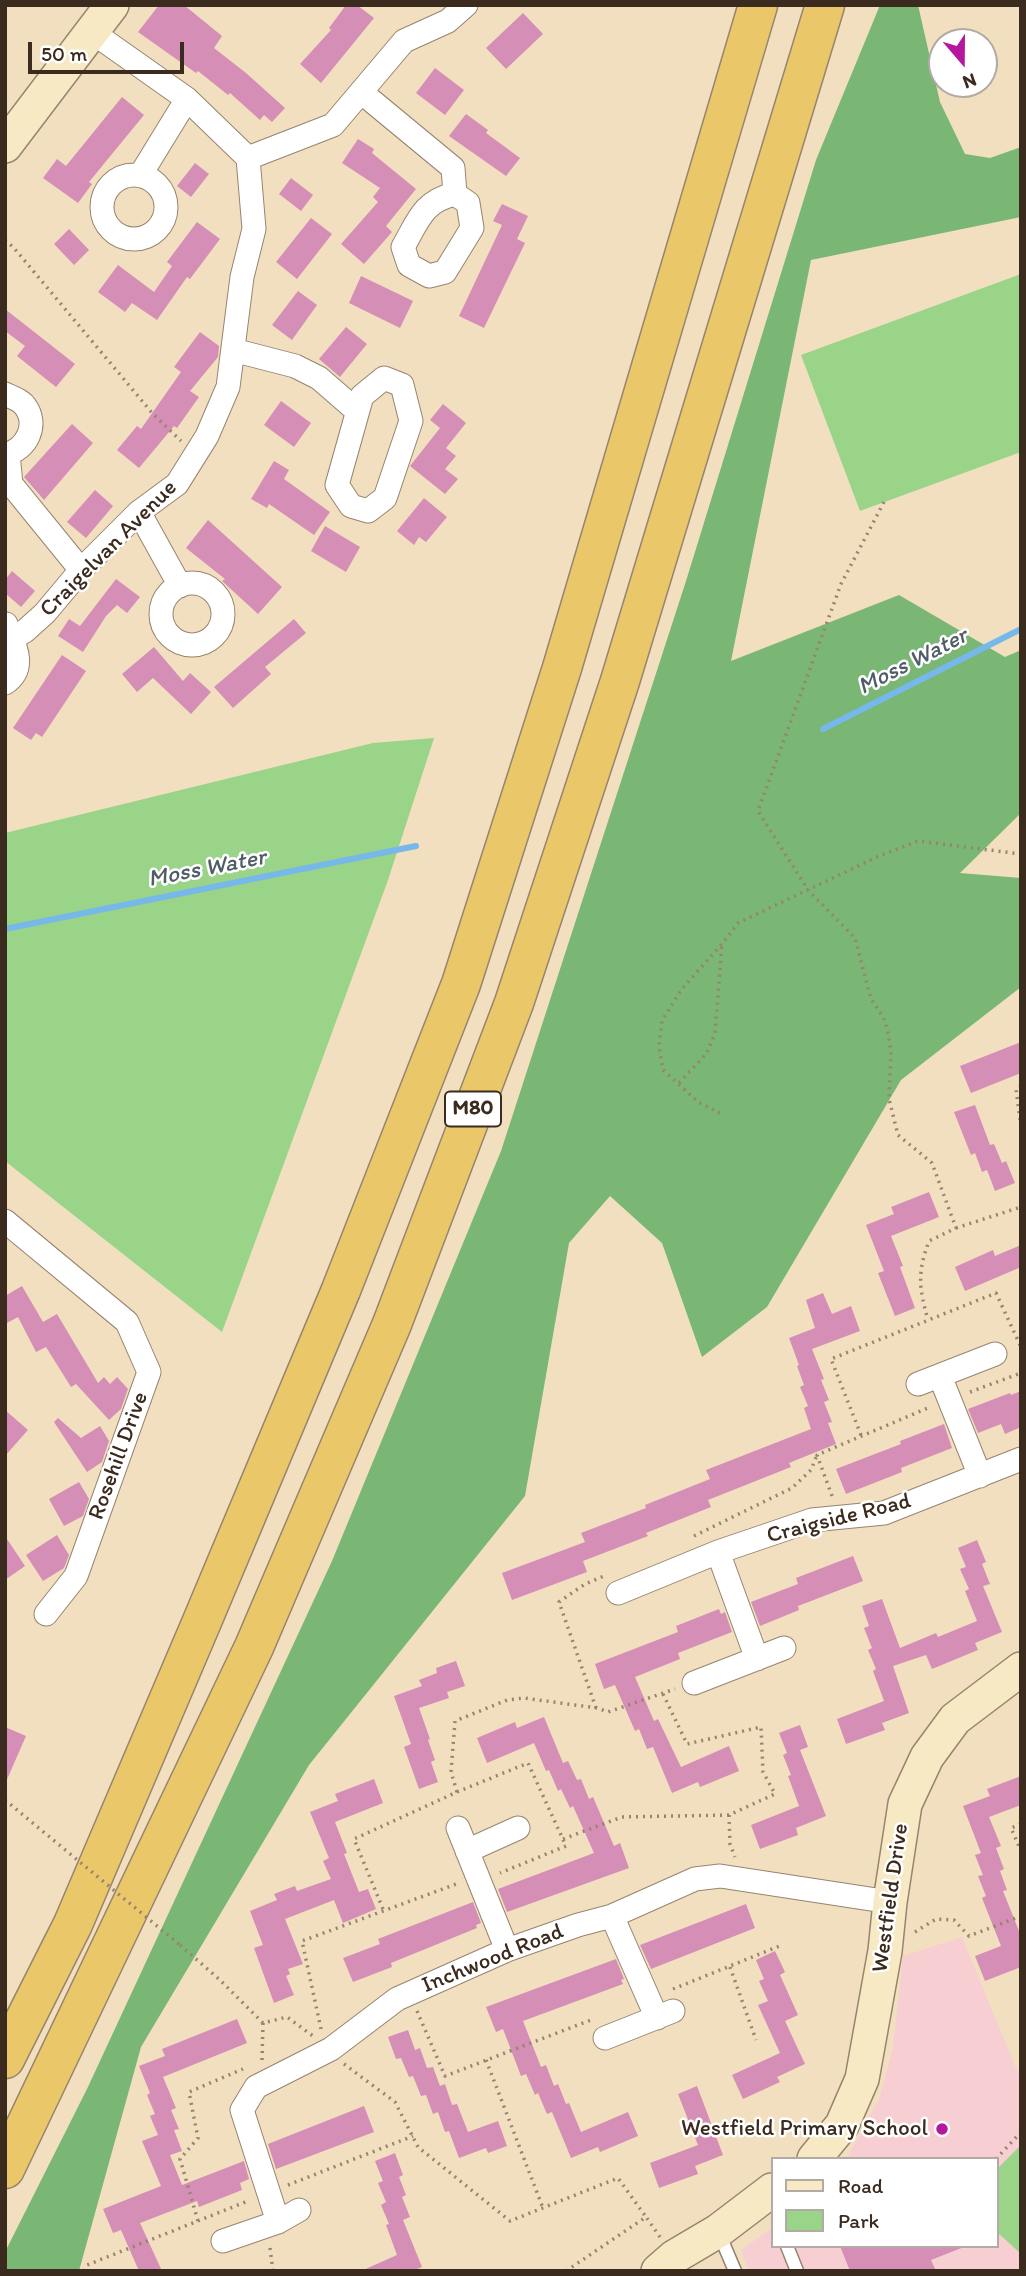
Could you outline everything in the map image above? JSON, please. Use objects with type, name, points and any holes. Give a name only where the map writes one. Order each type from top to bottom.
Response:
[{"type":"highway","name":"M80","points":[[5,2059],[73,1924],[203,1619],[341,1290],[461,984],[562,668],[758,5]]},
{"type":"highway","name":"M80","points":[[5,2169],[254,1647],[392,1324],[514,1003],[620,681],[825,5]]},
{"type":"street","points":[[5,146],[112,5]]},
{"type":"street","points":[[92,32],[187,99],[248,158],[333,125],[404,41],[448,21],[466,5]]},
{"type":"street","points":[[361,92],[453,168],[455,194]]},
{"type":"street","points":[[141,174],[187,99]]},
{"type":"street","name":"Craigelvan Avenue","points":[[5,683],[11,679],[19,665],[8,630],[25,631],[45,614],[81,570],[139,512],[177,484],[207,436],[228,387],[242,277],[254,229],[248,158]]},
{"type":"street","points":[[233,350],[295,366],[319,379],[357,411]]},
{"type":"street","points":[[384,378],[402,385],[411,421],[385,499],[368,511],[351,506],[337,485],[357,411],[362,396],[384,378]]},
{"type":"street","points":[[5,394],[24,403],[31,418],[30,435],[24,445],[7,454],[10,484],[81,570]]},
{"type":"street","points":[[139,512],[180,586]]},
{"type":"street","name":"Rosehill Drive","points":[[5,1221],[127,1322],[149,1372],[76,1576],[46,1614]]},
{"type":"street","points":[[918,1384],[995,1354]]},
{"type":"street","points":[[940,1376],[980,1476]]},
{"type":"street","name":"Craigside Road","points":[[618,1593],[719,1552],[812,1520],[884,1513],[1021,1459]]},
{"type":"street","points":[[719,1552],[757,1659]]},
{"type":"street","points":[[694,1683],[784,1648]]},
{"type":"street","name":"Westfield Drive","points":[[816,2157],[842,2124],[862,2079],[885,1951],[905,1804],[927,1757],[955,1719],[1021,1669]]},
{"type":"street","points":[[458,1828],[507,1950]]},
{"type":"street","points":[[467,1851],[518,1828]]},
{"type":"street","name":"Inchwood Road","points":[[278,2222],[242,2110],[256,2088],[328,2046],[397,1999],[507,1950],[612,1916],[695,1880],[720,1876],[890,1902]]},
{"type":"street","points":[[601,2027],[659,2009],[612,1916]]},
{"type":"street","points":[[666,2264],[770,2198]]},
{"type":"street","points":[[223,2241],[278,2222],[299,2210]]},
{"type":"lane","points":[[718,2231],[735,2271]]},
{"type":"lane","points":[[788,2248],[797,2271]]},
{"type":"path","points":[[5,240],[15,248],[153,414],[195,454]]},
{"type":"path","points":[[884,502],[841,584],[758,811],[808,890],[855,939],[870,999],[883,1017],[887,1028],[891,1052],[889,1099],[898,1135],[932,1163],[956,1228]]},
{"type":"path","points":[[720,1113],[698,1102],[663,1070],[659,1046],[662,1021],[681,990],[738,923],[878,856],[918,841],[1021,854]]},
{"type":"path","points":[[679,1083],[707,1053],[715,1033],[722,944]]},
{"type":"path","points":[[1021,1086],[1016,1088],[1021,1127]]},
{"type":"path","points":[[928,1320],[920,1288],[921,1263],[929,1241],[956,1228],[1021,1207]]},
{"type":"path","points":[[861,1435],[831,1359],[996,1293],[1021,1347]]},
{"type":"path","points":[[840,1517],[817,1455],[950,1399],[1021,1373]]},
{"type":"path","points":[[383,1909],[354,1839],[457,1793],[451,1772],[455,1721],[507,1700],[524,1698],[597,1708],[608,1712],[694,1683]]},
{"type":"path","points":[[563,1839],[622,1817],[729,1815],[775,1794],[763,1773],[761,1727],[687,1744],[663,1694]]},
{"type":"path","points":[[5,1801],[180,1945],[263,2023],[262,2061]]},
{"type":"path","points":[[729,1815],[730,1844],[743,1880]]},
{"type":"path","points":[[1021,1824],[1011,1828],[1021,1851]]},
{"type":"path","points":[[328,2046],[302,1941],[383,1909],[478,1877]]},
{"type":"path","points":[[885,1951],[936,1919],[954,1920],[969,1936],[1021,1916]]},
{"type":"path","points":[[659,2009],[730,1967],[782,1945]]},
{"type":"path","points":[[730,1967],[757,2040]]},
{"type":"path","points":[[410,1993],[445,2076],[486,2060],[601,2027]]},
{"type":"path","points":[[263,2023],[287,2017],[328,2046],[346,2066],[395,2102],[418,2147],[510,2221],[618,2178],[646,2217],[666,2264]]},
{"type":"path","points":[[486,2060],[543,2208]]},
{"type":"path","points":[[198,2221],[180,2159],[198,2138],[189,2092],[250,2066]]},
{"type":"path","points":[[998,2157],[1021,2132]]},
{"type":"path","points":[[566,2271],[646,2217]]},
{"type":"path","points":[[84,2271],[87,2265]]},
{"type":"shaded area","name":"Westfield Primary School","points":[[962,1937],[1016,2068],[1021,2072],[1021,2271],[749,2271],[741,2250],[771,2229],[771,2248],[998,2248],[998,2157],[847,2157],[879,2099],[893,2047],[903,1956]]},
{"type":"green space","points":[[880,5],[918,5],[928,49],[928,98],[939,98],[965,154],[990,158],[1021,147],[1021,217],[811,260],[731,661],[899,595],[1005,657],[1021,650],[1021,813],[960,873],[1021,878],[1021,987],[901,1080],[767,1307],[702,1357],[662,1243],[610,1196],[569,1243],[525,1496],[309,1765],[141,2047],[79,2271],[5,2271],[5,2252],[87,2089],[332,1561],[501,1151],[686,581],[816,160]]},
{"type":"green space","points":[[1021,274],[1021,452],[860,511],[801,355]]},
{"type":"green space","points":[[434,738],[388,880],[222,1332],[5,1161],[5,833],[373,743]]},
{"type":"green space","points":[[1021,2145],[1021,2254],[998,2233],[998,2168]]},
{"type":"building","points":[[159,5],[184,5],[222,36],[214,48],[285,108],[272,122],[264,115],[260,120],[230,93],[228,95],[198,71],[196,73],[138,32]]},
{"type":"building","points":[[346,5],[357,5],[374,18],[321,83],[300,64],[331,30],[329,28]]},
{"type":"building","points":[[523,13],[543,34],[506,69],[486,48]]},
{"type":"building","points":[[435,68],[464,90],[445,115],[416,93]]},
{"type":"building","points":[[122,97],[144,115],[89,182],[92,184],[78,203],[43,178],[57,159],[66,166]]},
{"type":"building","points":[[466,114],[520,158],[506,176],[449,136]]},
{"type":"building","points":[[358,139],[374,149],[372,153],[416,189],[386,226],[392,232],[364,264],[341,244],[378,202],[373,197],[380,188],[342,163]]},
{"type":"building","points":[[195,163],[209,174],[191,197],[177,186]]},
{"type":"building","points":[[291,178],[313,195],[301,211],[279,194]]},
{"type":"building","points":[[502,204],[528,216],[517,239],[525,243],[484,328],[459,316],[502,225],[493,221]]},
{"type":"building","points":[[311,218],[332,234],[297,279],[276,262]]},
{"type":"building","points":[[197,222],[220,239],[190,279],[187,277],[157,320],[132,303],[125,312],[98,292],[118,265],[154,292],[172,266],[167,262]]},
{"type":"building","points":[[69,229],[89,250],[74,265],[54,244]]},
{"type":"building","points":[[361,276],[413,301],[400,328],[349,303]]},
{"type":"building","points":[[298,291],[317,305],[292,340],[272,325]]},
{"type":"building","points":[[5,309],[75,364],[56,387],[17,356],[25,346],[5,331]]},
{"type":"building","points":[[346,327],[367,344],[340,377],[319,359]]},
{"type":"building","points":[[200,332],[219,346],[218,357],[190,391],[199,397],[177,428],[174,426],[139,468],[117,450],[137,426],[141,429],[181,372],[174,367]]},
{"type":"building","points":[[281,401],[311,423],[294,447],[264,425]]},
{"type":"building","points":[[443,404],[466,423],[446,448],[456,456],[445,469],[458,479],[445,494],[410,466],[440,428],[430,420]]},
{"type":"building","points":[[72,424],[93,443],[44,500],[24,477]]},
{"type":"building","points":[[274,461],[289,470],[284,479],[330,512],[314,535],[269,504],[267,508],[251,499]]},
{"type":"building","points":[[95,490],[113,506],[86,538],[67,522]]},
{"type":"building","points":[[424,498],[447,517],[426,542],[419,537],[414,545],[397,531]]},
{"type":"building","points":[[208,520],[282,587],[258,614],[222,581],[225,579],[186,548]]},
{"type":"building","points":[[325,526],[360,547],[346,572],[311,551]]},
{"type":"building","points":[[12,571],[35,591],[21,607],[5,593],[5,580]]},
{"type":"building","points":[[116,579],[140,597],[127,613],[117,605],[106,616],[83,652],[58,636],[69,619],[80,626]]},
{"type":"building","points":[[294,619],[306,633],[265,667],[271,674],[233,708],[214,687]]},
{"type":"building","points":[[154,647],[183,681],[190,673],[211,692],[191,714],[153,678],[137,692],[122,674]]},
{"type":"building","points":[[62,655],[86,671],[42,737],[36,733],[31,740],[13,728]]},
{"type":"building","points":[[1021,1042],[1021,1073],[971,1093],[960,1066]]},
{"type":"building","points":[[975,1105],[990,1145],[994,1144],[1002,1163],[1006,1161],[1015,1183],[995,1191],[987,1170],[982,1172],[975,1153],[971,1155],[954,1112]]},
{"type":"building","points":[[929,1192],[939,1217],[891,1236],[915,1308],[895,1316],[878,1273],[884,1271],[866,1225],[894,1214],[891,1207]]},
{"type":"building","points":[[1021,1245],[1021,1267],[965,1291],[955,1267],[993,1250],[995,1256]]},
{"type":"building","points":[[22,1286],[43,1322],[57,1314],[98,1383],[104,1377],[110,1384],[117,1377],[128,1389],[121,1409],[109,1420],[76,1384],[71,1387],[46,1347],[36,1352],[18,1317],[5,1324],[5,1296]]},
{"type":"building","points":[[823,1293],[832,1314],[851,1306],[860,1331],[812,1349],[824,1379],[821,1380],[829,1400],[824,1402],[832,1422],[828,1423],[836,1444],[789,1463],[791,1467],[708,1500],[711,1507],[646,1533],[648,1536],[583,1561],[587,1572],[512,1600],[502,1573],[585,1542],[581,1533],[710,1479],[706,1470],[811,1429],[804,1408],[808,1406],[800,1387],[804,1385],[789,1338],[815,1328],[806,1300]]},
{"type":"building","points":[[1021,1391],[1021,1427],[1005,1434],[1001,1424],[978,1433],[968,1409]]},
{"type":"building","points":[[5,1410],[28,1430],[5,1456]]},
{"type":"building","points":[[58,1418],[81,1438],[100,1426],[109,1441],[102,1462],[87,1472],[54,1422]]},
{"type":"building","points":[[944,1424],[952,1448],[901,1468],[902,1472],[846,1494],[836,1469]]},
{"type":"building","points":[[79,1482],[89,1499],[83,1516],[64,1526],[49,1499]]},
{"type":"building","points":[[57,1535],[69,1555],[64,1568],[43,1581],[26,1555]]},
{"type":"building","points":[[5,1536],[25,1566],[5,1580]]},
{"type":"building","points":[[977,1540],[986,1562],[982,1564],[990,1584],[983,1586],[1002,1632],[975,1643],[978,1650],[932,1669],[926,1655],[893,1666],[909,1713],[882,1723],[885,1730],[846,1744],[837,1719],[884,1701],[868,1650],[872,1648],[864,1628],[869,1626],[862,1606],[882,1599],[900,1648],[936,1633],[938,1637],[977,1621],[965,1591],[969,1589],[960,1569],[966,1567],[958,1548]]},
{"type":"building","points":[[853,1556],[863,1581],[798,1606],[799,1610],[760,1626],[751,1602],[798,1584],[796,1578]]},
{"type":"building","points":[[719,1609],[721,1614],[725,1612],[732,1632],[678,1653],[680,1659],[635,1677],[654,1721],[658,1719],[681,1767],[729,1746],[739,1771],[700,1787],[698,1782],[672,1793],[653,1747],[647,1749],[639,1729],[635,1731],[615,1685],[604,1689],[595,1664],[678,1632],[676,1626]]},
{"type":"building","points":[[456,1661],[465,1686],[447,1692],[449,1698],[419,1708],[430,1739],[428,1740],[435,1760],[431,1762],[438,1782],[419,1789],[404,1747],[411,1744],[394,1696],[422,1686],[419,1680],[437,1673],[436,1668]]},
{"type":"building","points":[[544,1717],[563,1763],[568,1761],[577,1780],[581,1779],[589,1799],[593,1797],[614,1846],[620,1843],[629,1868],[507,1912],[498,1889],[594,1853],[573,1806],[570,1808],[561,1789],[558,1791],[534,1743],[487,1763],[477,1738],[515,1722],[517,1728]]},
{"type":"building","points":[[800,1725],[808,1747],[800,1750],[826,1816],[796,1828],[798,1835],[760,1849],[751,1825],[799,1806],[788,1776],[791,1775],[783,1755],[787,1753],[779,1733]]},
{"type":"building","points":[[5,1727],[26,1736],[5,1784]]},
{"type":"building","points":[[1021,1776],[1021,1805],[989,1817],[1001,1846],[996,1848],[1004,1869],[1000,1871],[1007,1890],[1003,1891],[1021,1936],[1021,1967],[985,1981],[975,1956],[1001,1946],[982,1898],[986,1896],[978,1876],[983,1875],[975,1855],[981,1853],[963,1806],[990,1796],[987,1789]]},
{"type":"building","points":[[374,1779],[383,1803],[335,1822],[359,1892],[368,1889],[376,1909],[343,1923],[334,1900],[285,1919],[303,1964],[288,1969],[290,1974],[286,1976],[294,1995],[274,2003],[254,1948],[263,1945],[250,1911],[277,1900],[274,1894],[295,1886],[297,1891],[331,1879],[323,1861],[329,1858],[310,1812],[338,1801],[335,1794]]},
{"type":"building","points":[[473,1902],[481,1923],[476,1925],[477,1928],[391,1963],[392,1967],[353,1982],[343,1958],[380,1944],[378,1939]]},
{"type":"building","points":[[746,1904],[755,1928],[651,1969],[640,1945]]},
{"type":"building","points":[[775,1951],[785,1972],[780,1975],[798,2015],[785,2021],[805,2064],[777,2077],[780,2082],[743,2099],[732,2075],[780,2053],[758,2005],[768,2001],[759,1981],[764,1979],[756,1960]]},
{"type":"building","points":[[616,1959],[624,1979],[621,1980],[623,1984],[523,2021],[541,2067],[546,2065],[554,2086],[558,2084],[581,2132],[628,2112],[638,2136],[600,2152],[598,2147],[571,2158],[552,2112],[547,2114],[526,2074],[521,2076],[503,2029],[496,2032],[486,2007]]},
{"type":"building","points":[[237,2019],[247,2043],[163,2077],[176,2108],[171,2110],[179,2129],[174,2130],[182,2151],[170,2155],[182,2185],[244,2161],[249,2179],[240,2183],[242,2190],[199,2207],[197,2201],[140,2223],[162,2271],[139,2271],[121,2230],[113,2233],[103,2209],[161,2186],[142,2141],[158,2135],[150,2116],[155,2114],[147,2095],[150,2093],[139,2066],[165,2056],[162,2049]]},
{"type":"building","points":[[408,2030],[415,2050],[420,2048],[427,2068],[433,2067],[440,2086],[445,2084],[452,2105],[457,2104],[468,2132],[498,2121],[507,2146],[488,2153],[486,2148],[459,2158],[449,2131],[445,2132],[438,2112],[433,2114],[426,2095],[421,2096],[413,2076],[409,2077],[401,2058],[396,2059],[388,2037]]},
{"type":"building","points":[[697,2086],[723,2155],[695,2166],[698,2174],[659,2188],[650,2163],[698,2145],[678,2094]]},
{"type":"building","points":[[364,2106],[374,2132],[276,2169],[268,2144]]},
{"type":"building","points":[[395,2153],[403,2175],[399,2177],[406,2195],[402,2197],[410,2217],[403,2220],[422,2267],[412,2271],[361,2271],[397,2255],[381,2205],[386,2202],[378,2183],[383,2181],[375,2161]]},
{"type":"building","points":[[841,2248],[961,2248],[931,2260],[936,2271],[850,2271]]},
{"type":"waterway","name":"Moss Water","points":[[823,729],[1021,629]]},
{"type":"waterway","name":"Moss Water","points":[[5,929],[416,846]]},
{"type":"place","name":"Westfield Primary School","points":[[942,2129]]}]
